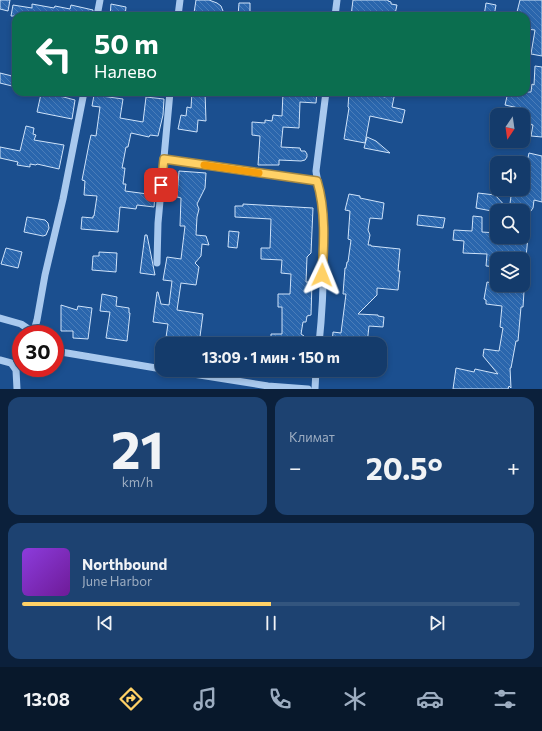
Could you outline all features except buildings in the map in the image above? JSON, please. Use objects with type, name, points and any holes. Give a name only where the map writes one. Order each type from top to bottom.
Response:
[{"type":"street","points":[[98,12],[100,0]]},
{"type":"street","points":[[178,12],[180,0]]},
{"type":"street","points":[[336,12],[337,0]]},
{"type":"street","points":[[35,325],[45,274],[63,199],[83,96]]},
{"type":"street","points":[[157,263],[158,223],[170,96]]},
{"type":"street","points":[[319,337],[324,245],[320,193],[316,171],[325,96]]},
{"type":"street","points":[[164,159],[317,181]]},
{"type":"street","points":[[0,318],[20,324],[37,320]]},
{"type":"street","points":[[64,353],[155,368]]},
{"type":"street","points":[[0,360],[11,363],[16,370],[17,389]]},
{"type":"street","points":[[212,377],[268,386],[308,389]]},
{"type":"street","points":[[314,389],[315,377]]},
{"type":"slow traffic","points":[[204,165],[259,173]]},
{"type":"route","points":[[161,185],[164,159],[317,181],[320,193],[324,245],[322,275]]}]
